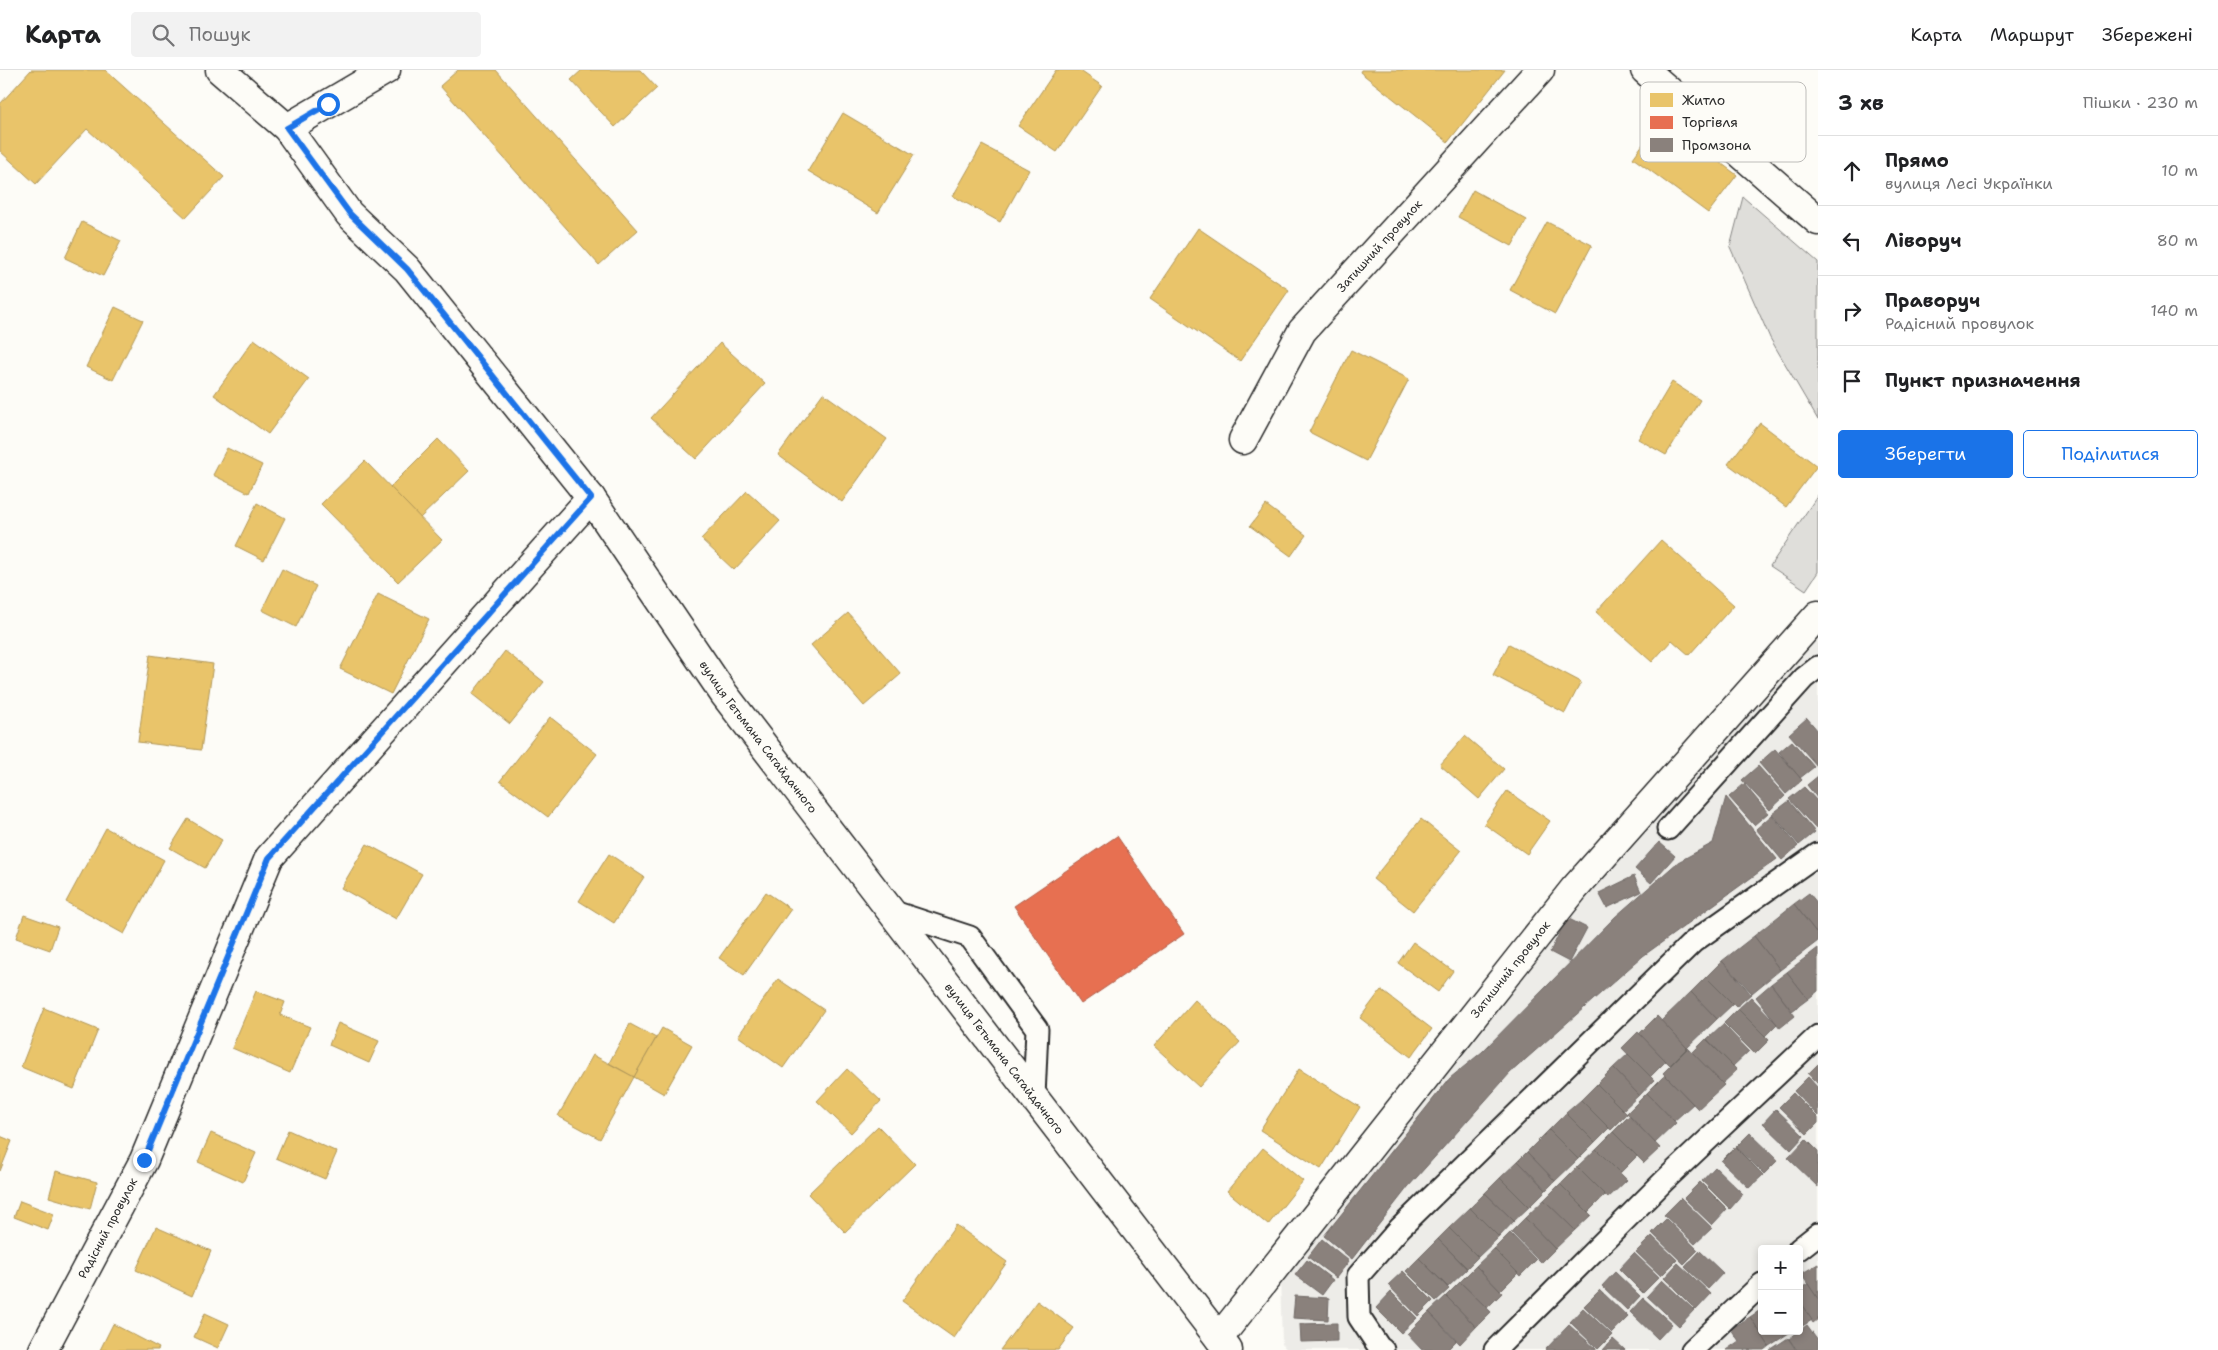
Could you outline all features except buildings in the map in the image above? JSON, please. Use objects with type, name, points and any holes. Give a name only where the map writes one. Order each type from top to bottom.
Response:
[{"type":"street","name":"вулиця Гетьмана Сагайдачного","points":[[220,70],[287,128],[350,214],[407,269],[591,498],[724,694],[1223,1344]]},
{"type":"street","points":[[287,128],[386,70]]},
{"type":"street","name":"Затишний провулок","points":[[1243,440],[1302,331],[1540,70]]},
{"type":"street","points":[[1645,70],[1659,82]]},
{"type":"street","points":[[1750,162],[1818,221]]},
{"type":"street","name":"Радісний провулок","points":[[43,1350],[144,1160],[269,858],[591,498]]},
{"type":"street","name":"Затишний провулок","points":[[1223,1344],[1574,889],[1818,615]]},
{"type":"lane","points":[[1668,829],[1804,678],[1818,667]]},
{"type":"lane","points":[[1383,1350],[1359,1317],[1358,1276],[1400,1228],[1693,942],[1818,854]]},
{"type":"lane","points":[[891,911],[970,937],[1036,1029],[1034,1097]]},
{"type":"lane","points":[[1495,1350],[1665,1180],[1818,1036]]},
{"type":"lane","points":[[1803,1246],[1818,1234]]},
{"type":"lane","points":[[1692,1350],[1758,1288]]},
{"type":"shaded area","points":[[1743,197],[1818,262],[1818,420],[1770,338],[1730,247]]},
{"type":"shaded area","points":[[1818,495],[1818,572],[1806,590],[1770,566]]},
{"type":"shaded area","points":[[1818,623],[1818,1350],[1287,1350],[1282,1344],[1280,1276],[1534,948],[1590,895],[1691,771]]},
{"type":"route","points":[[144,1160],[269,858],[591,498],[407,269],[350,214],[287,128],[328,104]]}]
